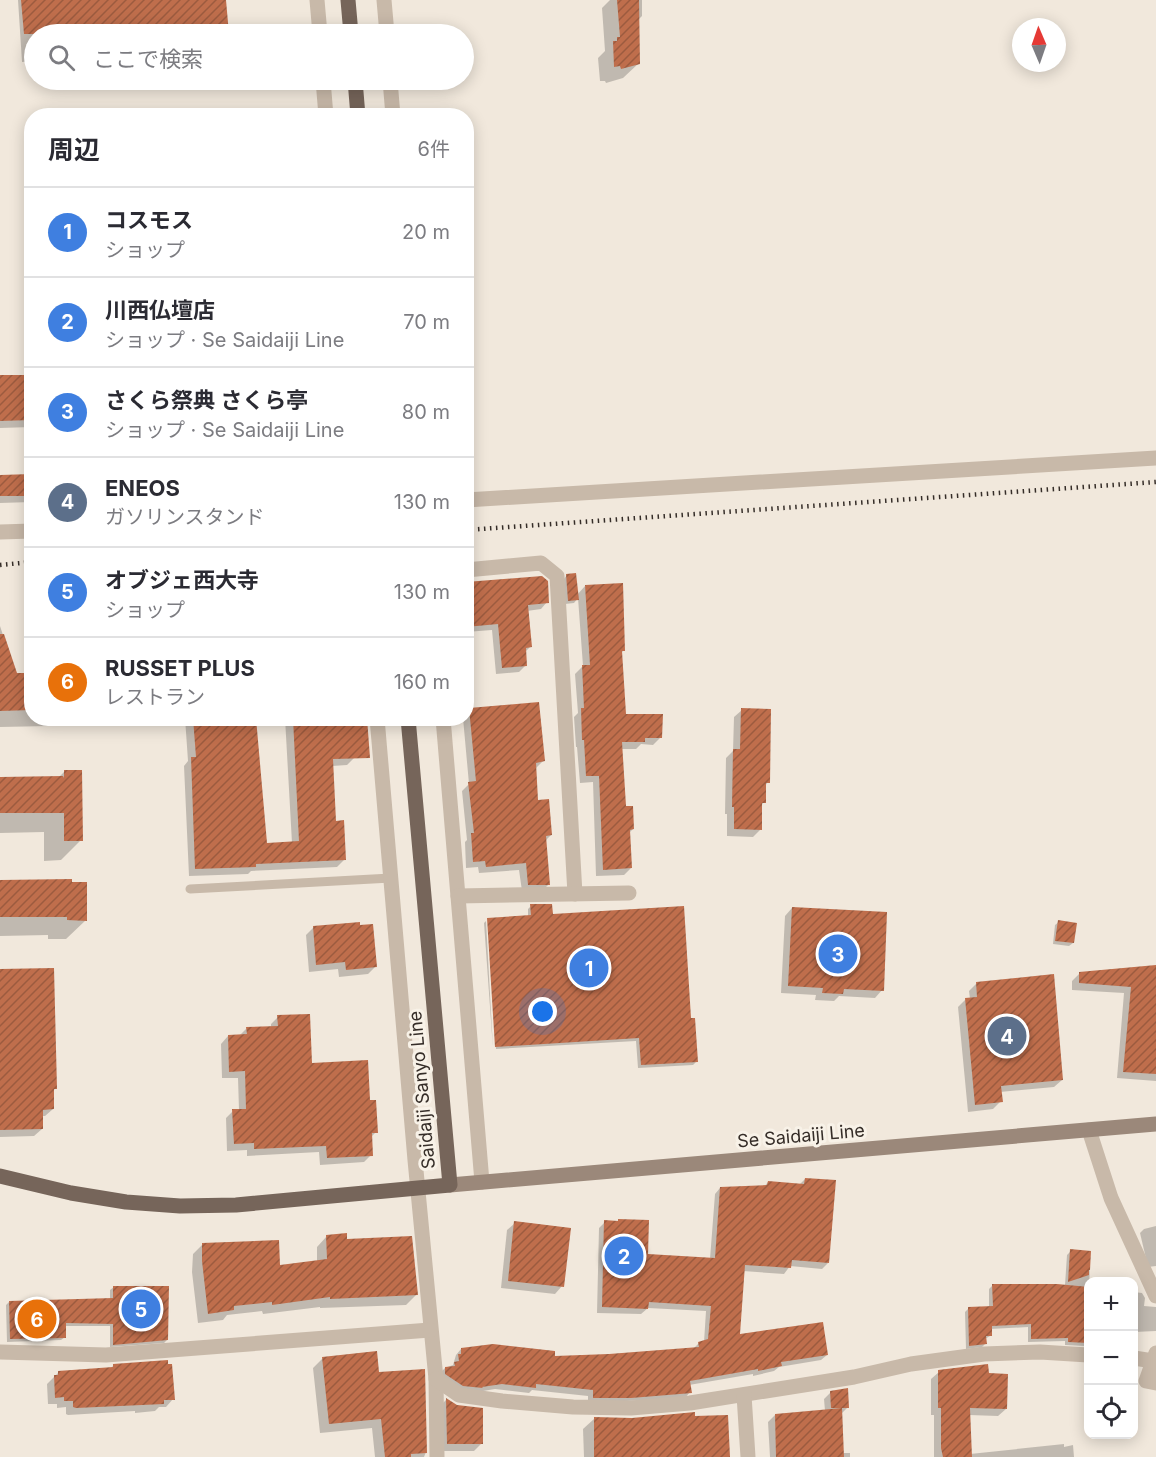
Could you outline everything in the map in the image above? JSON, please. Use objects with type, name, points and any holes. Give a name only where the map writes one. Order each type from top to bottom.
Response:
[{"type":"main road","points":[[348,0],[350,24]]},
{"type":"main road","points":[[356,90],[357,108]]},
{"type":"main road","name":"Saidaiji Sanyo Line","points":[[0,1176],[71,1193],[126,1202],[180,1206],[236,1205],[450,1185],[408,726]]},
{"type":"main road","name":"Se Saidaiji Line","points":[[450,1185],[1156,1124]]},
{"type":"street","points":[[317,0],[319,24]]},
{"type":"street","points":[[384,0],[386,24]]},
{"type":"street","points":[[324,90],[325,108]]},
{"type":"street","points":[[391,90],[392,108]]},
{"type":"street","points":[[474,500],[1156,458]]},
{"type":"street","points":[[0,532],[24,531]]},
{"type":"street","points":[[474,569],[541,563],[557,576],[575,894]]},
{"type":"street","points":[[378,726],[417,1189],[436,1379],[437,1457]]},
{"type":"street","points":[[444,726],[482,1182]]},
{"type":"street","points":[[458,896],[629,893]]},
{"type":"street","points":[[1089,1130],[1111,1198],[1156,1296]]},
{"type":"street","points":[[0,1352],[106,1355],[430,1330]]},
{"type":"street","points":[[436,1379],[459,1395],[573,1407],[632,1408],[744,1395],[984,1354],[1040,1352],[1084,1355]]},
{"type":"street","points":[[1138,1358],[1155,1357],[1146,1381],[1156,1383]]},
{"type":"street","points":[[744,1395],[748,1457]]},
{"type":"lane","points":[[190,889],[391,878]]},
{"type":"building","points":[[21,0],[226,0],[228,24],[24,24],[24,34]]},
{"type":"building","points":[[617,0],[639,0],[640,64],[621,69],[620,66],[614,67],[613,41],[617,41],[617,37],[620,37]]},
{"type":"building","points":[[0,375],[24,375],[24,420],[0,421]]},
{"type":"building","points":[[24,474],[24,496],[0,496],[0,475]]},
{"type":"building","points":[[576,573],[579,600],[568,601],[566,574]]},
{"type":"building","points":[[542,576],[548,581],[549,603],[528,605],[532,647],[526,648],[527,666],[502,668],[498,624],[474,626],[474,581]]},
{"type":"building","points":[[623,583],[625,651],[622,651],[626,714],[663,714],[662,738],[645,738],[645,742],[622,742],[626,806],[633,806],[634,829],[630,830],[632,868],[603,870],[599,776],[586,776],[584,740],[582,740],[581,708],[584,708],[582,665],[590,665],[585,585]]},
{"type":"building","points":[[0,634],[4,634],[17,673],[24,673],[24,710],[0,711]]},
{"type":"building","points":[[539,702],[545,761],[536,763],[538,800],[549,799],[552,835],[546,836],[550,885],[528,885],[526,863],[486,867],[485,861],[473,862],[471,833],[474,833],[468,782],[476,781],[471,726],[474,726],[474,708]]},
{"type":"building","points":[[741,708],[771,709],[770,783],[766,783],[766,803],[762,803],[762,830],[734,829],[733,749],[740,749]]},
{"type":"building","points":[[194,726],[257,726],[267,843],[299,841],[293,726],[368,726],[370,758],[333,759],[336,821],[344,820],[346,860],[195,869],[191,757],[196,757]]},
{"type":"building","points":[[64,770],[82,770],[83,841],[64,841],[64,813],[0,813],[0,777],[63,776],[64,778]]},
{"type":"building","points":[[72,879],[72,882],[87,882],[87,921],[67,920],[67,917],[0,917],[0,880]]},
{"type":"building","points":[[530,904],[552,904],[553,914],[684,906],[691,1018],[695,1018],[698,1062],[641,1065],[639,1038],[495,1047],[487,918],[531,915]]},
{"type":"building","points":[[792,907],[887,912],[884,991],[844,989],[843,994],[822,993],[823,988],[788,986]]},
{"type":"building","points":[[1058,920],[1077,923],[1074,943],[1055,941]]},
{"type":"building","points":[[360,922],[360,925],[373,924],[377,967],[346,970],[345,962],[316,965],[313,926]]},
{"type":"building","points":[[1156,965],[1156,1074],[1123,1072],[1131,987],[1079,983],[1079,972]]},
{"type":"building","points":[[54,968],[57,1089],[54,1089],[54,1109],[43,1110],[43,1129],[0,1130],[0,969]]},
{"type":"building","points":[[1054,974],[1063,1080],[1001,1086],[1003,1102],[975,1105],[965,998],[977,997],[976,982]]},
{"type":"building","points":[[310,1014],[312,1063],[368,1060],[370,1100],[376,1100],[378,1133],[372,1133],[373,1156],[327,1158],[326,1146],[254,1149],[254,1143],[234,1144],[232,1109],[246,1109],[245,1071],[229,1072],[228,1035],[247,1034],[246,1027],[278,1026],[277,1015]]},
{"type":"building","points":[[805,1178],[836,1180],[829,1263],[792,1260],[791,1268],[745,1265],[740,1334],[823,1322],[828,1355],[781,1362],[782,1366],[758,1371],[758,1369],[690,1381],[692,1393],[631,1398],[593,1398],[593,1390],[536,1384],[536,1388],[502,1384],[483,1388],[463,1386],[445,1374],[445,1367],[455,1366],[454,1362],[459,1361],[458,1354],[461,1354],[461,1348],[493,1344],[555,1351],[555,1356],[699,1347],[698,1342],[708,1339],[711,1306],[649,1302],[648,1309],[602,1307],[604,1220],[649,1220],[648,1254],[715,1258],[720,1187],[767,1185],[768,1181],[804,1184]]},
{"type":"building","points":[[514,1221],[571,1228],[564,1287],[508,1281]]},
{"type":"building","points":[[347,1233],[347,1239],[412,1236],[418,1295],[330,1299],[330,1297],[272,1305],[272,1302],[234,1306],[234,1310],[208,1314],[202,1243],[279,1240],[280,1265],[327,1259],[326,1235]]},
{"type":"building","points":[[1070,1249],[1091,1251],[1090,1270],[1089,1275],[1068,1282]]},
{"type":"building","points":[[992,1284],[1084,1287],[1084,1343],[1068,1342],[1068,1338],[1031,1339],[1031,1324],[992,1326],[992,1336],[986,1336],[987,1344],[969,1346],[968,1307],[993,1306]]},
{"type":"building","points":[[113,1286],[169,1286],[168,1340],[113,1345],[113,1324],[66,1323],[66,1338],[10,1339],[9,1301],[113,1298]]},
{"type":"building","points":[[377,1351],[379,1372],[425,1369],[427,1453],[411,1454],[411,1457],[385,1457],[381,1419],[329,1424],[322,1357]]},
{"type":"building","points":[[168,1360],[168,1364],[172,1364],[175,1400],[164,1400],[164,1404],[76,1408],[73,1407],[73,1401],[64,1401],[64,1397],[55,1398],[54,1375],[58,1375],[58,1371]]},
{"type":"building","points":[[988,1364],[989,1373],[1008,1374],[1007,1409],[970,1408],[972,1457],[943,1457],[941,1408],[938,1408],[938,1370]]},
{"type":"building","points":[[848,1388],[849,1408],[831,1408],[830,1391]]},
{"type":"building","points":[[446,1398],[457,1405],[483,1408],[483,1444],[447,1444]]},
{"type":"building","points":[[842,1408],[844,1457],[776,1457],[775,1414]]},
{"type":"building","points":[[695,1412],[695,1416],[728,1415],[730,1457],[594,1457],[594,1417],[632,1418]]},
{"type":"railway","points":[[474,529],[1156,482]]},
{"type":"railway","points":[[0,565],[24,563]]},
{"type":"place","name":"さくら祭典 さくら亭","points":[[838,954]]},
{"type":"place","name":"コスモス","points":[[589,968]]},
{"type":"place","name":"ENEOS","points":[[1007,1036]]},
{"type":"place","name":"川西仏壇店","points":[[624,1256]]},
{"type":"place","name":"オブジェ西大寺","points":[[141,1309]]},
{"type":"place","name":"RUSSET PLUS","points":[[37,1319]]}]
